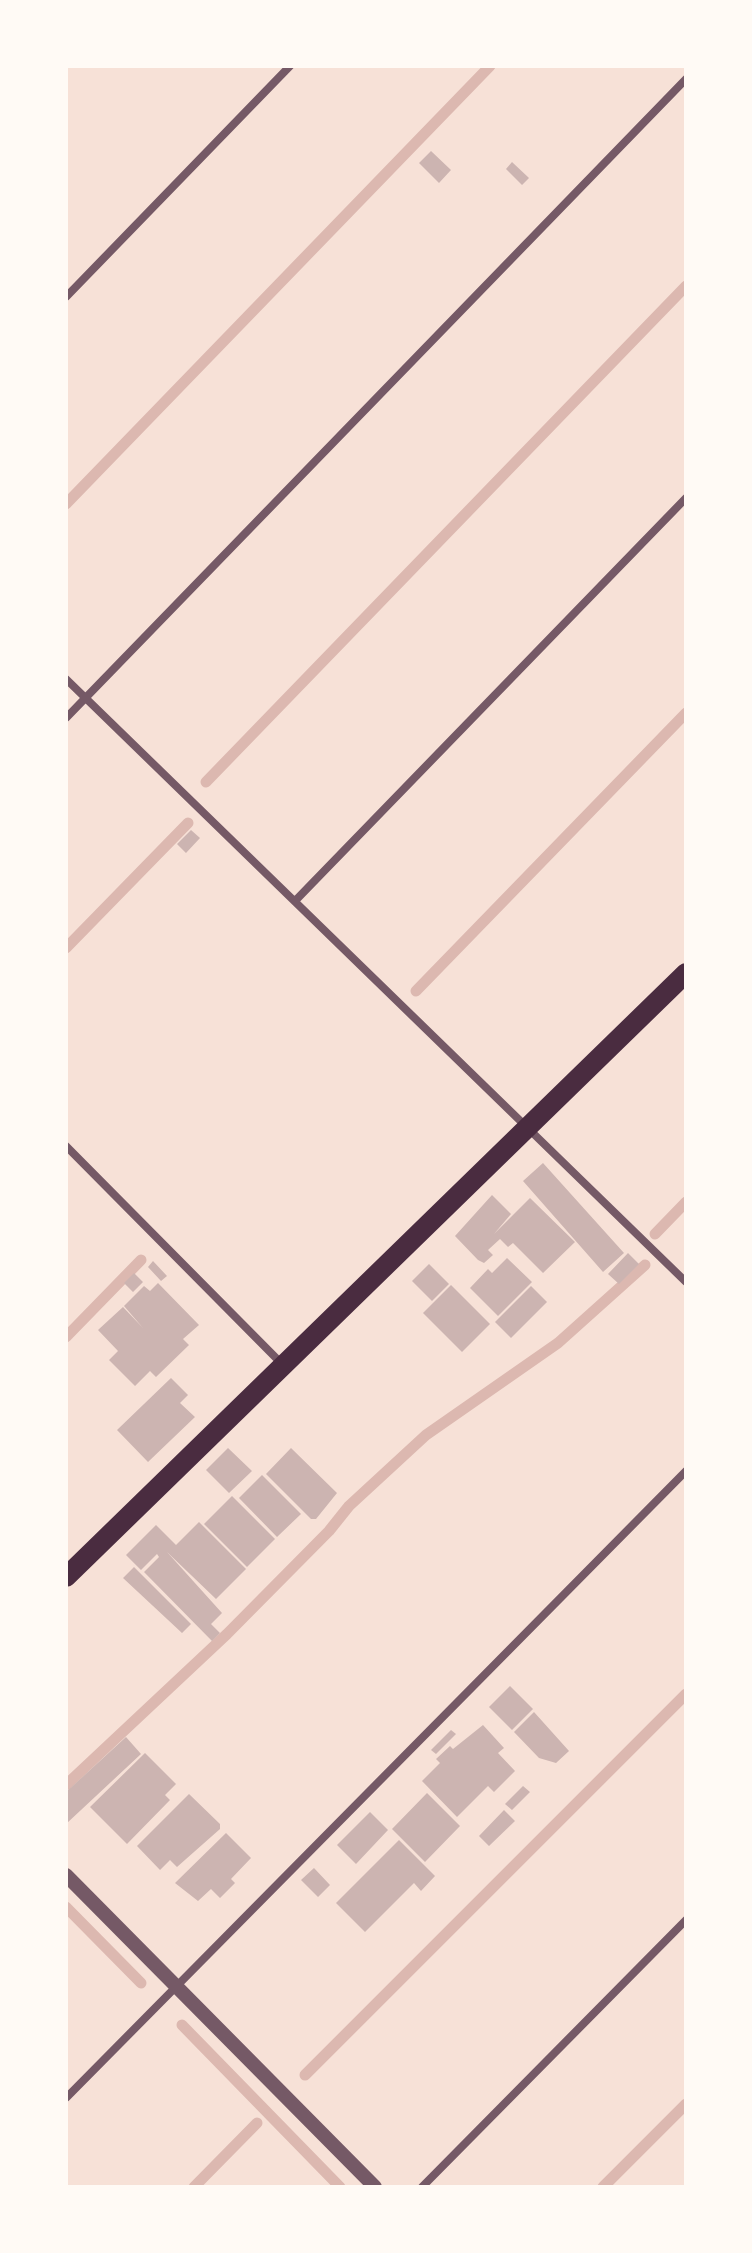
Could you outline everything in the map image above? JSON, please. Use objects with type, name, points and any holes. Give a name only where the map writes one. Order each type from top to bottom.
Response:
[{"type":"main road","points":[[66,1577],[686,973]]},
{"type":"street","points":[[66,297],[290,66]]},
{"type":"street","points":[[66,718],[686,79]]},
{"type":"street","points":[[295,901],[686,498]]},
{"type":"street","points":[[66,679],[686,1282]]},
{"type":"street","points":[[66,1146],[283,1365]]},
{"type":"street","points":[[66,2098],[686,1471]]},
{"type":"street","points":[[66,1875],[375,2187]]},
{"type":"street","points":[[422,2187],[686,1920]]},
{"type":"building","points":[[431,151],[451,170],[439,183],[419,163]]},
{"type":"building","points":[[512,162],[529,178],[522,185],[506,169]]},
{"type":"building","points":[[191,830],[200,838],[186,853],[177,844]]},
{"type":"building","points":[[543,1163],[624,1253],[603,1272],[523,1181]]},
{"type":"building","points":[[492,1195],[511,1214],[494,1234],[530,1198],[575,1242],[543,1273],[513,1243],[508,1247],[500,1239],[488,1250],[493,1255],[484,1263],[478,1260],[455,1236]]},
{"type":"building","points":[[628,1253],[639,1264],[619,1284],[608,1274]]},
{"type":"building","points":[[507,1258],[532,1282],[498,1316],[470,1288],[488,1269],[492,1273]]},
{"type":"building","points":[[153,1261],[167,1276],[161,1281],[148,1267]]},
{"type":"building","points":[[429,1264],[449,1284],[432,1301],[412,1281]]},
{"type":"building","points":[[134,1273],[143,1282],[133,1292],[124,1283]]},
{"type":"building","points":[[158,1283],[199,1325],[183,1339],[189,1345],[156,1377],[150,1371],[135,1386],[109,1360],[118,1351],[98,1330],[123,1307],[143,1328],[124,1306],[144,1286],[150,1291]]},
{"type":"building","points":[[451,1285],[490,1324],[462,1352],[423,1313]]},
{"type":"building","points":[[531,1286],[547,1302],[511,1338],[495,1322]]},
{"type":"building","points":[[171,1378],[188,1395],[180,1403],[195,1417],[148,1462],[117,1430]]},
{"type":"building","points":[[228,1448],[252,1471],[229,1493],[206,1470]]},
{"type":"building","points":[[291,1448],[337,1493],[316,1519],[311,1519],[266,1474]]},
{"type":"building","points":[[262,1475],[301,1514],[277,1537],[239,1498]]},
{"type":"building","points":[[232,1496],[275,1539],[247,1567],[204,1524]]},
{"type":"building","points":[[199,1522],[246,1569],[216,1599],[167,1552],[222,1613],[211,1624],[220,1633],[212,1641],[144,1572],[159,1557],[157,1554],[141,1570],[126,1555],[156,1525],[176,1545]]},
{"type":"building","points":[[134,1567],[191,1624],[182,1633],[123,1578]]},
{"type":"building","points":[[510,1686],[533,1709],[512,1730],[489,1707]]},
{"type":"building","points":[[534,1712],[569,1751],[556,1763],[539,1758],[514,1732]]},
{"type":"building","points":[[483,1725],[504,1748],[498,1753],[515,1771],[494,1792],[488,1786],[457,1817],[422,1781],[440,1763],[436,1759],[450,1746],[453,1749]]},
{"type":"building","points":[[451,1730],[456,1734],[436,1754],[431,1750]]},
{"type":"building","points":[[126,1737],[141,1754],[66,1824],[66,1792]]},
{"type":"building","points":[[145,1753],[176,1784],[165,1795],[170,1800],[127,1844],[90,1807]]},
{"type":"building","points":[[523,1786],[530,1792],[512,1810],[505,1804]]},
{"type":"building","points":[[427,1793],[460,1826],[425,1862],[392,1829]]},
{"type":"building","points":[[189,1794],[220,1824],[220,1829],[177,1867],[170,1860],[160,1870],[137,1846]]},
{"type":"building","points":[[504,1810],[515,1821],[489,1846],[479,1836]]},
{"type":"building","points":[[370,1812],[388,1830],[356,1864],[337,1845]]},
{"type":"building","points":[[226,1833],[251,1858],[231,1879],[235,1883],[220,1898],[211,1889],[198,1901],[175,1883]]},
{"type":"building","points":[[399,1840],[435,1876],[421,1891],[414,1883],[365,1932],[336,1903]]},
{"type":"building","points":[[314,1868],[330,1885],[318,1897],[301,1880]]},
{"type":"waterway","points":[[66,504],[490,66]]},
{"type":"waterway","points":[[206,782],[686,286]]},
{"type":"waterway","points":[[416,991],[686,713]]},
{"type":"waterway","points":[[66,948],[188,823]]},
{"type":"waterway","points":[[655,1234],[686,1202]]},
{"type":"waterway","points":[[66,1337],[141,1260]]},
{"type":"waterway","points":[[66,1785],[227,1634],[329,1531],[349,1506],[426,1435],[558,1343],[645,1265]]},
{"type":"waterway","points":[[305,2075],[686,1694]]},
{"type":"waterway","points":[[66,1907],[141,1983]]},
{"type":"waterway","points":[[182,2025],[340,2187]]},
{"type":"waterway","points":[[603,2187],[686,2104]]},
{"type":"waterway","points":[[194,2187],[257,2123]]}]
